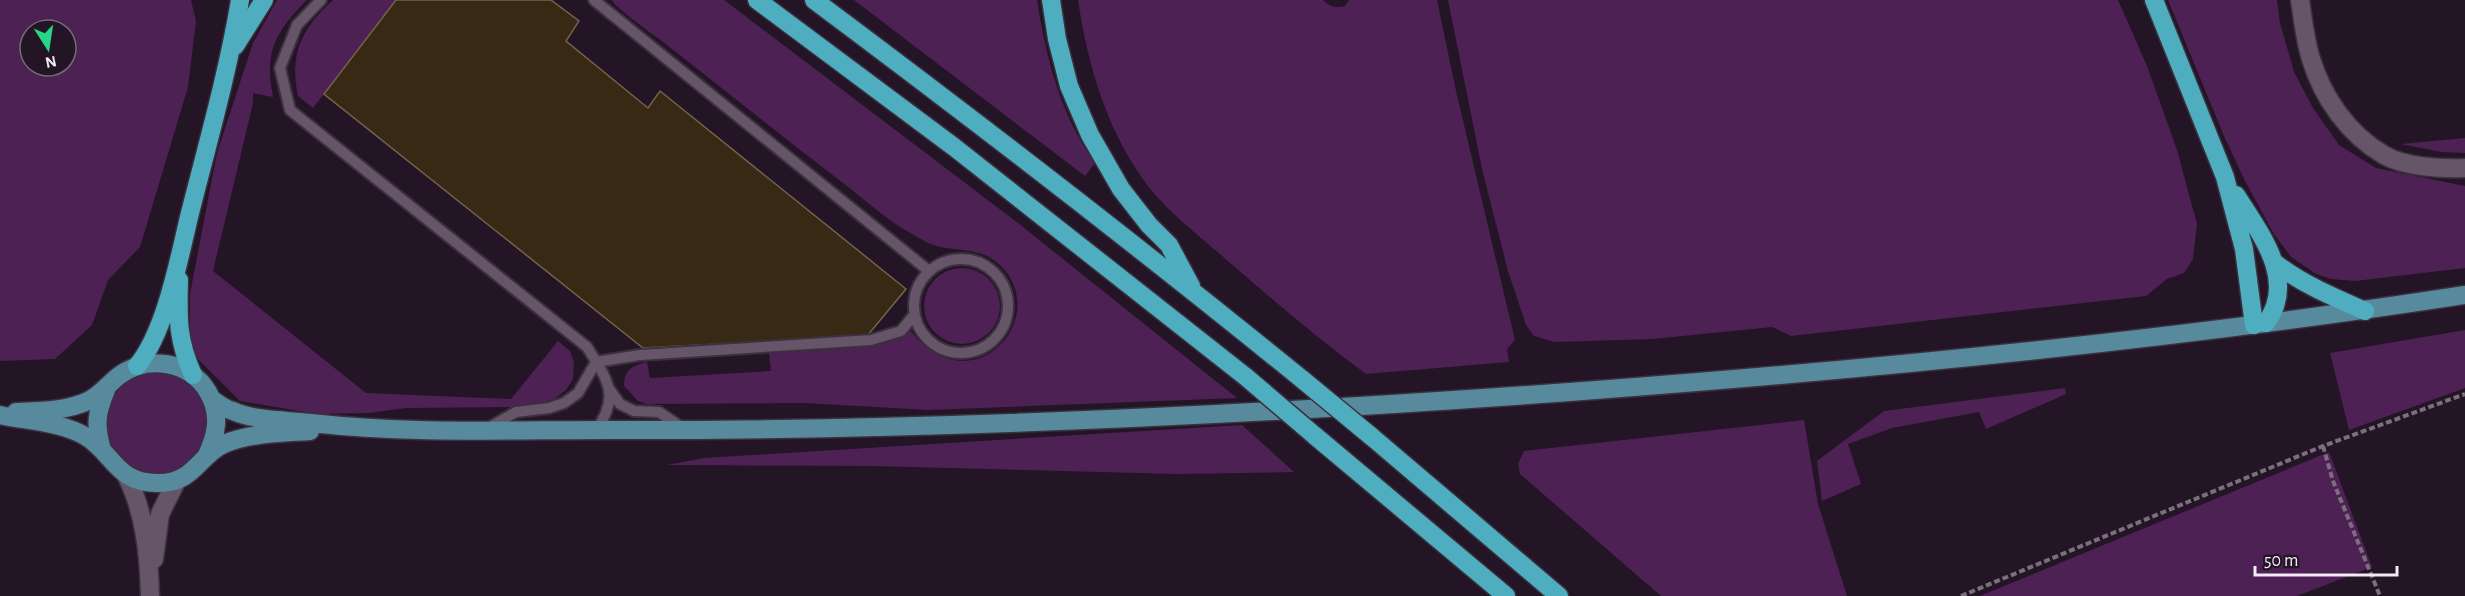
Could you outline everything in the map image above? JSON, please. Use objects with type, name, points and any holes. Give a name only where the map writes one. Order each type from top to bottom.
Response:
[{"type":"highway","points":[[136,366],[149,351],[156,335],[180,254],[231,52],[240,0]]},
{"type":"highway","points":[[231,52],[264,0]]},
{"type":"highway","points":[[757,0],[954,147],[1246,377],[1506,596]]},
{"type":"highway","points":[[814,0],[969,116],[1195,292],[1372,437],[1559,596]]},
{"type":"highway","points":[[1051,0],[1057,39],[1069,86],[1090,135],[1121,189],[1149,225],[1169,245],[1195,292]]},
{"type":"highway","points":[[2154,0],[2225,177],[2244,249],[2260,324],[2274,312],[2278,299],[2275,263],[2266,243],[2225,177]]},
{"type":"highway","points":[[180,254],[178,328],[183,352],[193,375]]},
{"type":"highway","points":[[2275,263],[2312,288],[2365,310]]},
{"type":"main road","points":[[213,400],[233,412],[351,428],[483,431],[915,427],[1410,404],[1863,369],[2260,324],[2465,295]]},
{"type":"main road","points":[[0,414],[47,411],[74,405],[89,400],[106,390],[119,376],[136,366],[156,363],[176,365],[193,375],[205,386],[213,400],[217,420],[215,440],[206,458]]},
{"type":"main road","points":[[102,450],[96,430],[98,409],[106,390]]},
{"type":"main road","points":[[0,414],[61,428],[84,436],[102,450],[112,464],[126,475],[142,482],[160,483],[177,480],[193,471],[221,445],[236,440],[260,435],[351,428]]},
{"type":"street","points":[[2300,0],[2310,58],[2325,94],[2350,129],[2386,156],[2433,169],[2465,168]]},
{"type":"street","points":[[126,475],[137,498],[142,516],[150,592]]},
{"type":"street","points":[[150,592],[160,514],[177,480]]},
{"type":"lane","points":[[321,0],[297,25],[280,68],[290,110],[587,347],[620,404],[634,411],[659,412],[687,430]]},
{"type":"lane","points":[[594,0],[929,271]]},
{"type":"lane","points":[[957,259],[986,266],[998,276],[1005,290],[1008,305],[1006,320],[1000,334],[989,345],[975,352],[959,354],[943,350],[930,342],[920,330],[914,315],[914,299],[919,284],[929,271],[942,263],[957,259]]},
{"type":"lane","points":[[596,362],[640,355],[871,340],[901,331],[914,315]]},
{"type":"lane","points":[[483,431],[516,412],[549,408],[564,403],[578,393],[596,362]]},
{"type":"lane","points":[[596,430],[608,411],[610,390]]},
{"type":"path","points":[[1961,596],[2323,446],[2465,394]]},
{"type":"path","points":[[2323,446],[2333,481],[2380,596]]},
{"type":"shaded area","points":[[0,0],[191,0],[196,21],[188,87],[140,247],[108,280],[92,325],[55,359],[0,361]]},
{"type":"shaded area","points":[[277,0],[307,0],[287,22],[271,55],[273,97],[253,93],[253,103],[213,271],[366,393],[511,399],[558,341],[570,351],[574,362],[573,379],[566,390],[554,399],[512,407],[406,408],[369,413],[317,414],[240,401],[195,356],[190,337],[190,294],[217,153],[253,43]]},
{"type":"shaded area","points":[[333,0],[396,0],[313,108],[298,96],[295,67],[297,55],[300,43],[313,21]]},
{"type":"shaded area","points":[[612,0],[724,0],[1014,220],[1237,398],[928,410],[805,403],[647,404],[638,401],[624,386],[624,380],[630,369],[647,362],[650,378],[771,371],[769,353],[862,346],[896,337],[910,330],[934,352],[957,361],[980,358],[998,347],[1011,330],[1017,309],[1014,286],[994,260],[974,252],[933,245],[894,223],[628,16]]},
{"type":"shaded area","points":[[854,0],[1037,0],[1056,85],[1072,125],[1095,163],[1085,176]]},
{"type":"shaded area","points":[[1078,0],[1323,0],[1330,6],[1338,7],[1345,6],[1349,0],[1437,0],[1456,91],[1515,340],[1507,349],[1509,362],[1366,374],[1274,301],[1176,216],[1151,190],[1136,169],[1123,147],[1102,100],[1082,25]]},
{"type":"shaded area","points":[[1448,0],[2118,0],[2147,66],[2177,150],[2197,224],[2193,259],[2184,273],[2167,279],[2146,296],[1791,336],[1772,327],[1652,339],[1555,342],[1534,336],[1526,325],[1508,271],[1482,169]]},
{"type":"shaded area","points":[[2168,0],[2277,0],[2280,23],[2294,72],[2313,108],[2339,145],[2376,168],[2465,186],[2465,268],[2355,281],[2331,279],[2316,274],[2291,257],[2274,234],[2245,181]]},
{"type":"shaded area","points":[[2465,138],[2465,153],[2441,152],[2401,144]]},
{"type":"shaded area","points":[[962,268],[977,271],[989,279],[997,291],[1000,306],[997,321],[989,333],[977,341],[962,344],[947,341],[935,333],[927,321],[924,306],[927,291],[935,279],[947,271]]},
{"type":"shaded area","points":[[2465,330],[2465,388],[2349,430],[2330,353]]},
{"type":"shaded area","points":[[157,372],[176,376],[193,387],[204,404],[208,423],[204,442],[193,459],[176,470],[157,474],[138,470],[121,459],[110,442],[106,423],[110,404],[121,387],[138,376]]},
{"type":"shaded area","points":[[2065,388],[2066,394],[1986,429],[1979,412],[1892,428],[1848,444],[1861,484],[1822,501],[1817,461],[1884,411]]},
{"type":"shaded area","points":[[1804,420],[1818,504],[1847,596],[1661,596],[1520,474],[1518,464],[1524,451]]},
{"type":"shaded area","points":[[1242,425],[1294,472],[1177,474],[872,466],[667,465],[704,458]]},
{"type":"shaded area","points":[[2329,452],[2372,567],[2297,596],[1980,596]]},
{"type":"building","points":[[396,0],[551,0],[579,21],[566,41],[648,108],[660,91],[906,289],[867,336],[643,348],[324,94]]}]
